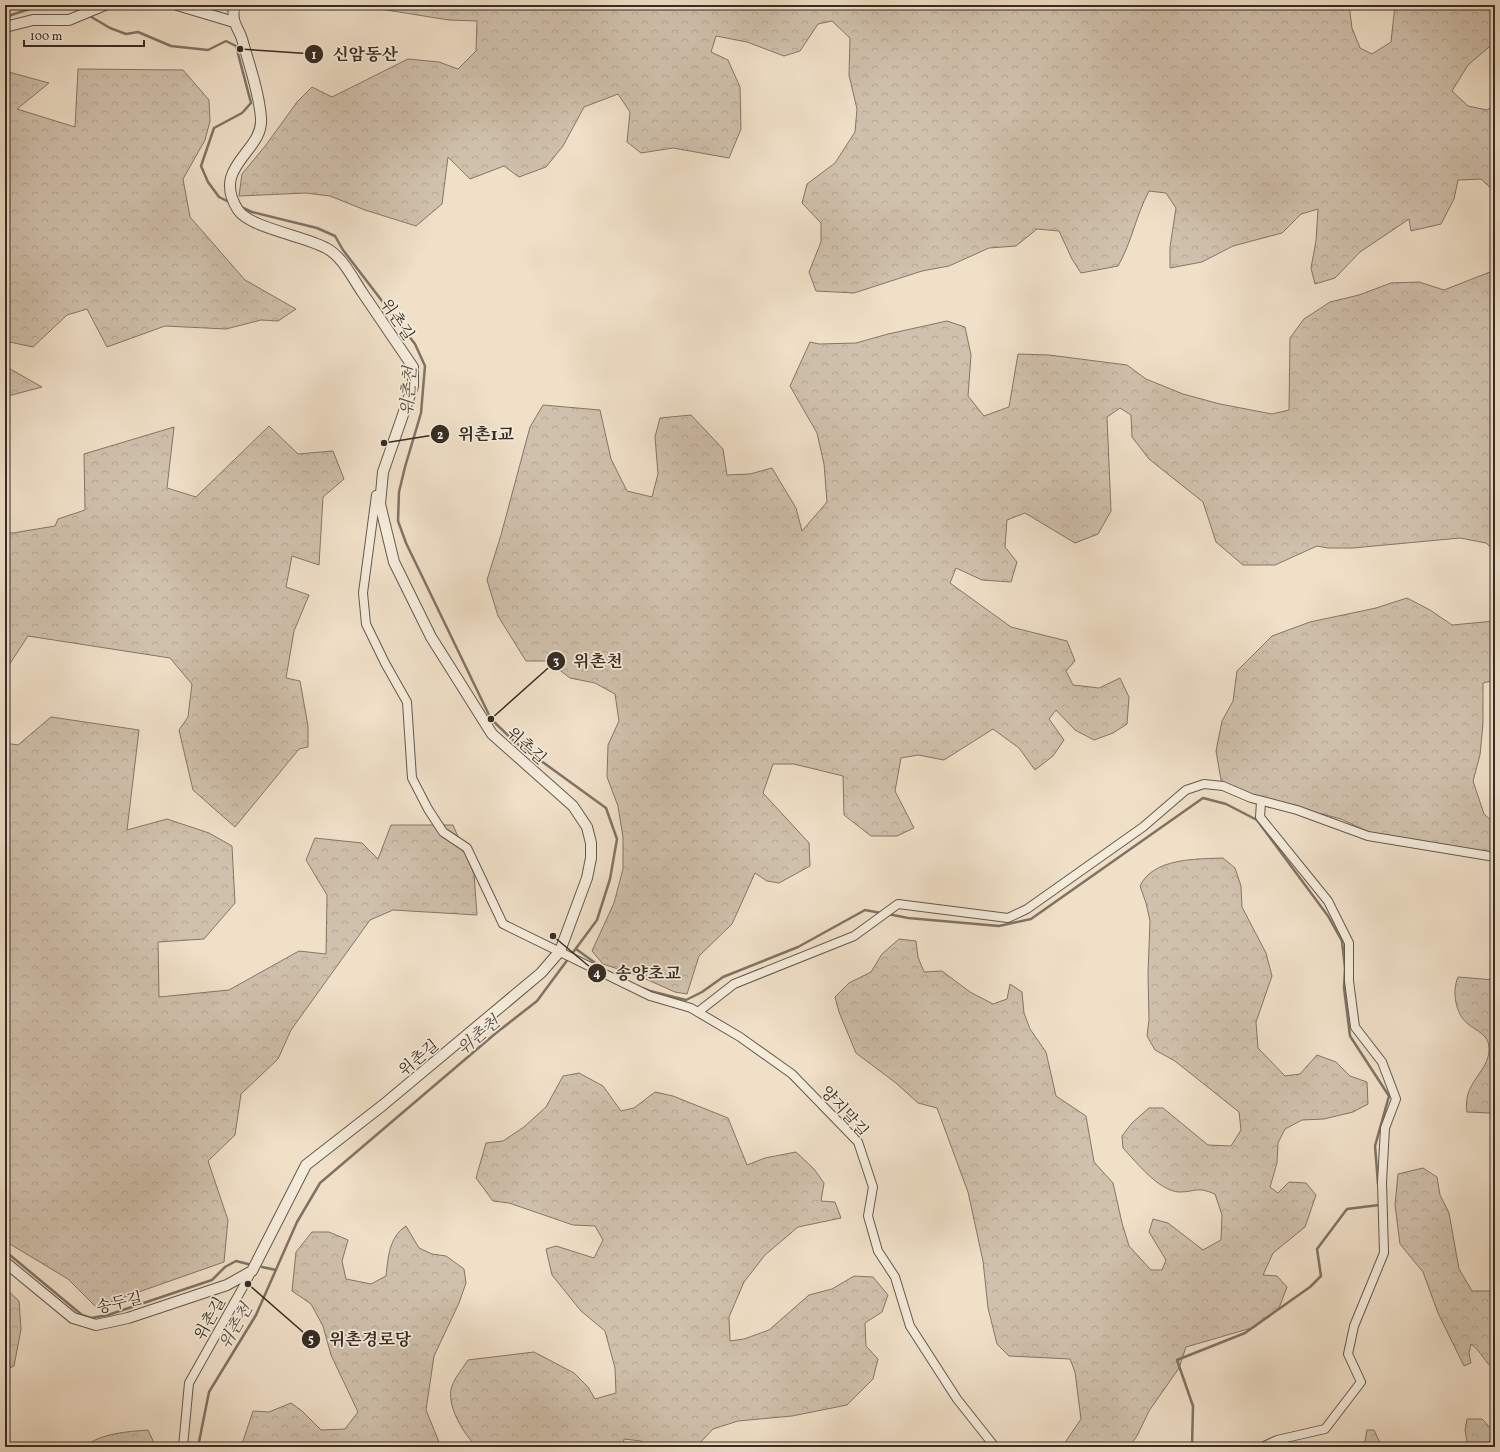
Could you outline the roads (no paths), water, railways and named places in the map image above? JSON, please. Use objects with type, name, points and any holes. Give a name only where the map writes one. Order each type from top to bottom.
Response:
[{"type":"street","points":[[5,27],[33,20],[69,20],[105,5]]},
{"type":"street","points":[[177,5],[234,22],[233,9],[236,5]]},
{"type":"street","name":"위촌길","points":[[183,1447],[189,1383],[252,1271],[306,1165],[383,1105],[541,973],[563,952],[587,878],[591,858],[591,843],[587,827],[574,806],[492,734],[431,638],[394,562],[380,504],[383,472],[413,386],[413,367],[334,252],[308,239],[252,222],[243,216],[232,197],[230,184],[238,160],[256,138],[262,120],[248,60],[239,29],[234,22]]},
{"type":"street","name":"양지말길","points":[[382,483],[377,492],[363,592],[366,624],[384,663],[407,702],[412,778],[428,809],[443,832],[468,848],[503,924],[563,952],[582,964],[650,996],[691,1008],[740,1037],[792,1074],[858,1142],[873,1187],[868,1216],[878,1251],[895,1278],[910,1326],[957,1400],[995,1447]]},
{"type":"street","points":[[698,1012],[734,984],[854,936],[898,904],[1008,918],[1027,909],[1089,867],[1143,827],[1186,790],[1195,786],[1214,784],[1261,802],[1297,810],[1368,836],[1495,857]]},
{"type":"street","points":[[1261,802],[1260,817],[1328,901],[1349,944],[1349,981],[1355,1027],[1382,1062],[1396,1099],[1385,1128],[1382,1182],[1384,1253],[1354,1326],[1348,1354],[1361,1382],[1325,1429],[1277,1440],[1262,1447]]},
{"type":"street","name":"송두길","points":[[5,1262],[73,1318],[96,1325],[128,1318],[227,1285],[252,1271]]},
{"type":"waterway","name":"위촌천","points":[[5,17],[42,5]]},
{"type":"waterway","name":"위촌천","points":[[71,5],[82,11]]},
{"type":"waterway","name":"위촌천","points":[[88,15],[110,28],[126,34],[138,32],[171,46],[208,50],[226,41],[236,46],[251,103],[242,113],[214,128],[201,166],[208,182],[219,197],[231,203]]},
{"type":"waterway","name":"위촌천","points":[[198,1447],[209,1392],[256,1315],[297,1222],[320,1183],[496,1033],[537,1001],[597,920],[610,879],[617,839],[606,808],[515,742],[491,719],[406,543],[398,521],[399,492],[421,413],[425,366],[415,344],[343,250],[335,236],[317,228],[252,212],[241,207]]},
{"type":"waterway","points":[[888,914],[908,918],[999,926],[1031,919],[1203,798],[1226,804],[1257,820],[1328,916],[1342,941],[1345,968],[1344,988],[1350,1036],[1389,1096],[1375,1146],[1378,1184]]},
{"type":"waterway","points":[[642,988],[686,1000],[702,992],[723,977],[798,947],[865,910],[881,913]]},
{"type":"waterway","points":[[576,949],[605,970]]},
{"type":"waterway","points":[[1192,1447],[1193,1406],[1177,1360],[1245,1333],[1310,1287],[1321,1276],[1317,1249],[1347,1209],[1379,1205],[1379,1203]]},
{"type":"waterway","points":[[5,1251],[82,1315],[91,1318],[108,1315],[212,1280],[225,1267],[236,1261],[248,1264]]},
{"type":"waterway","points":[[262,1267],[276,1270]]},
{"type":"place","name":"신암동산","points":[[240,49]]},
{"type":"place","name":"위촌1교","points":[[384,443]]},
{"type":"place","name":"위촌천","points":[[491,719]]},
{"type":"place","name":"송양초교","points":[[553,936]]},
{"type":"place","name":"위촌경로당","points":[[248,1284]]}]
